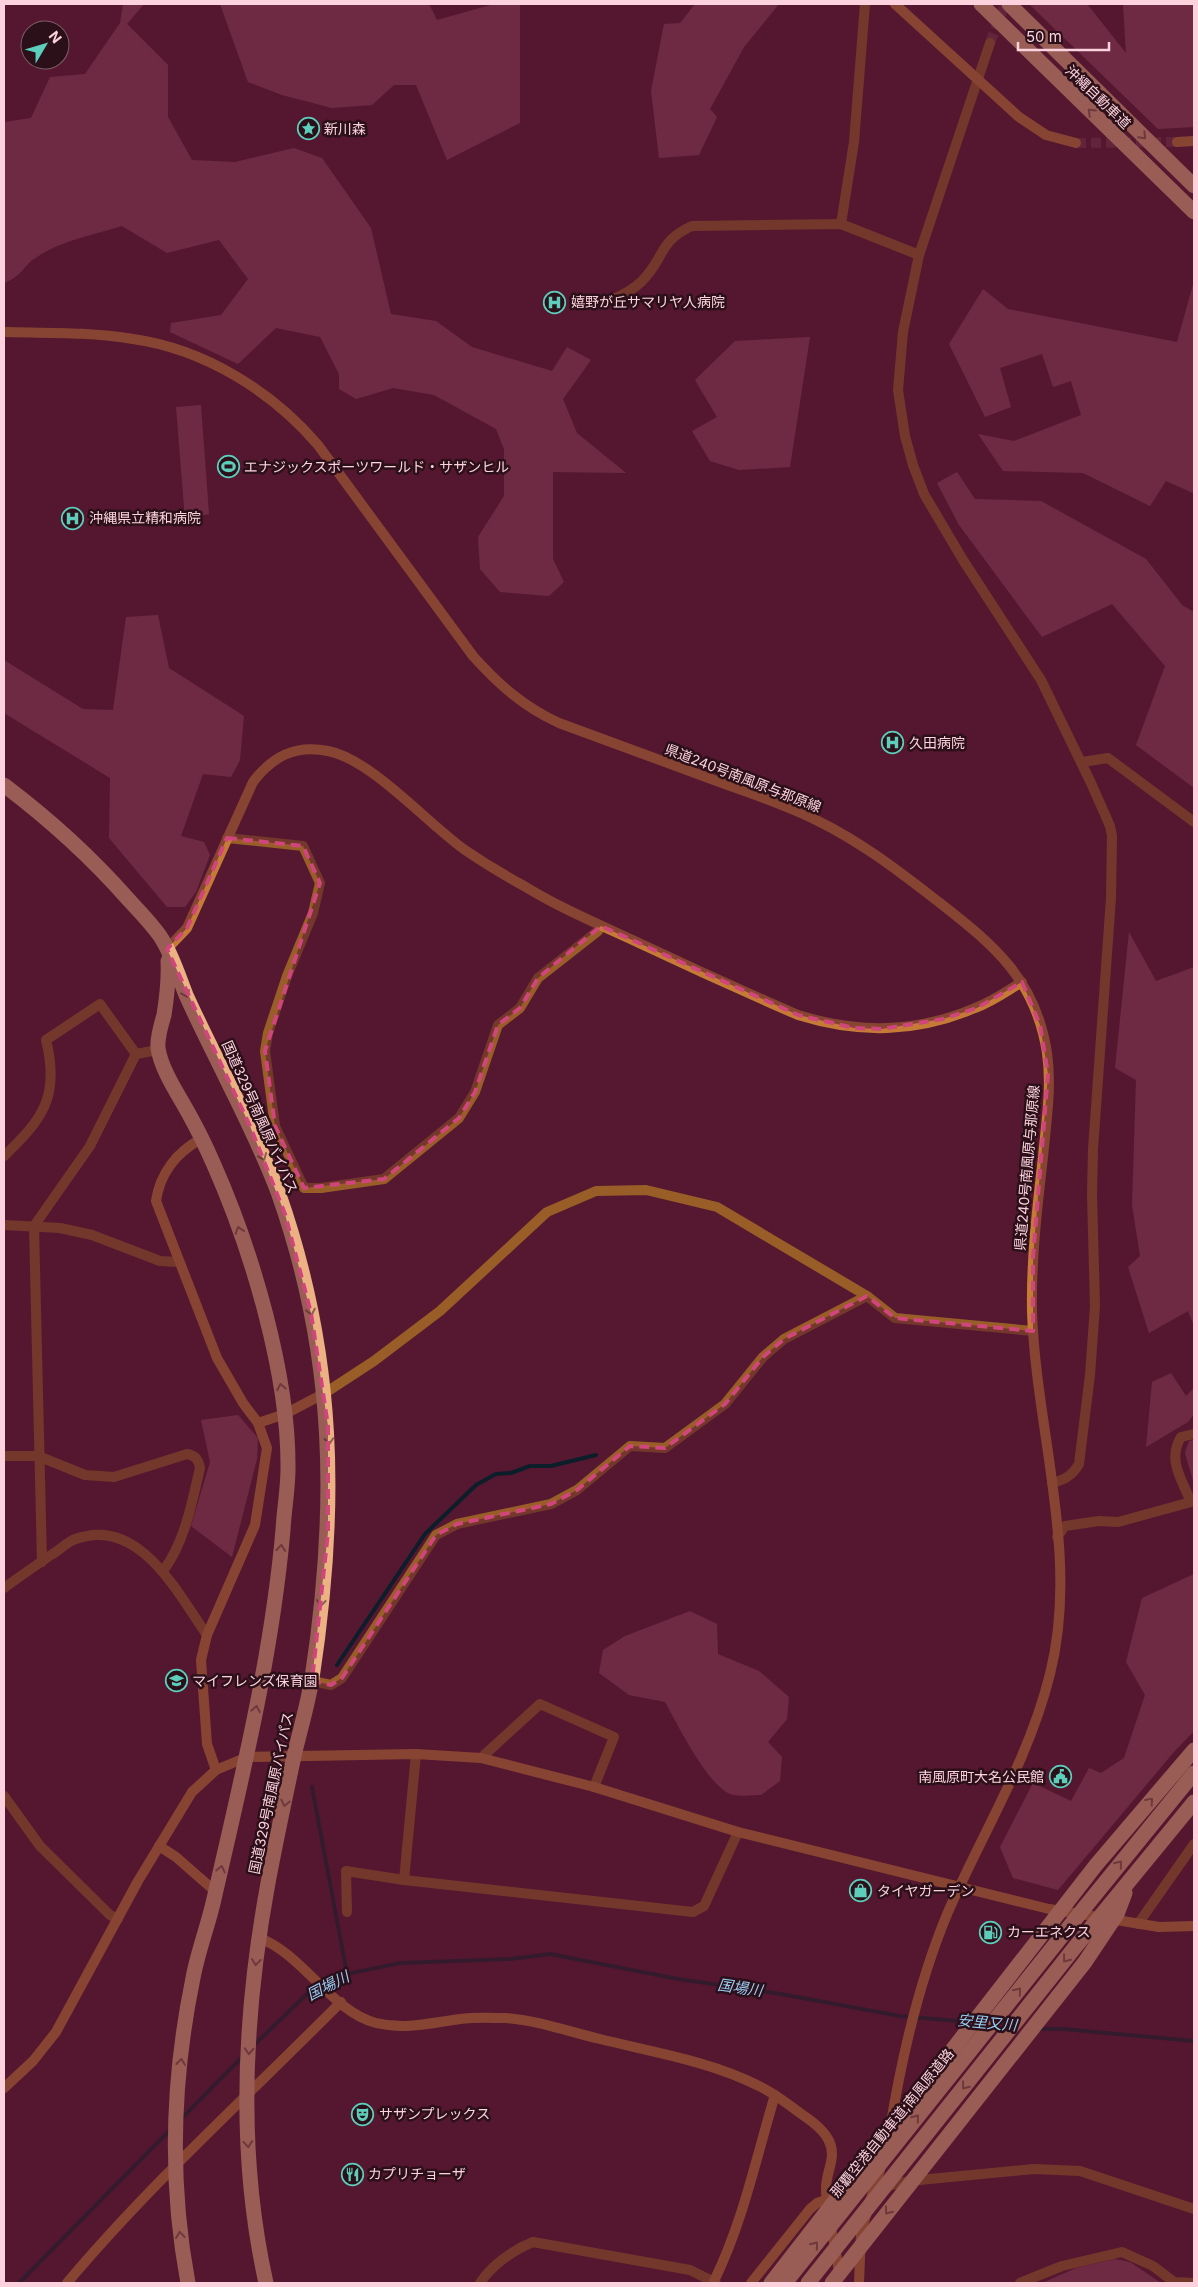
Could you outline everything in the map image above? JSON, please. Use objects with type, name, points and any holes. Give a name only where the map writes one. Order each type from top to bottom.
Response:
[{"type":"highway","name":"沖縄自動車道","points":[[981,4],[1194,212]]},
{"type":"highway","name":"沖縄自動車道","points":[[1009,4],[1194,186]]},
{"type":"highway","name":"国道329号南風原バイパス","points":[[4,785],[46,819],[101,870],[149,922],[168,949],[188,999],[250,1126],[276,1188],[303,1275],[312,1312],[325,1393],[329,1450],[328,1532],[312,1681],[294,1755],[259,1938],[248,2071],[246,2119],[259,2247],[266,2283]]},
{"type":"highway","points":[[168,949],[169,983],[158,1050],[171,1081],[224,1189],[243,1241],[273,1349],[285,1414],[288,1471],[279,1572],[267,1654],[247,1757],[216,1892],[192,1980],[176,2110],[174,2144],[175,2192],[181,2245],[188,2283]]},
{"type":"highway","points":[[778,2280],[1096,1865],[1194,1750]]},
{"type":"highway","name":"那覇空港自動車道;南風原道路","points":[[778,2280],[1194,1773]]},
{"type":"highway","points":[[808,2283],[1194,1802]]},
{"type":"highway","points":[[832,2283],[1085,1962],[1117,1914],[1130,1880]]},
{"type":"street","points":[[841,224],[854,142],[865,4]]},
{"type":"street","points":[[894,4],[1019,118],[1046,135],[1076,143]]},
{"type":"street","points":[[990,43],[976,80],[919,255],[903,332],[898,390],[903,429],[913,465],[924,494],[941,524],[1041,680],[1082,762],[1110,826],[1113,847],[1093,1149],[1092,1196],[1096,1306],[1090,1375],[1079,1464],[1067,1477],[1052,1483]]},
{"type":"street","points":[[1176,142],[1194,141]]},
{"type":"street","points":[[593,305],[616,298],[628,292],[642,281],[657,261],[665,245],[676,233],[692,226],[841,224],[919,255]]},
{"type":"street","name":"県道240号南風原与那原線","points":[[4,332],[86,334],[154,343],[197,357],[222,368],[254,388],[291,417],[318,445],[473,656],[494,680],[511,694],[542,715],[766,799],[815,820],[848,837],[887,862],[977,932],[995,947],[1022,982],[1040,1025],[1048,1074],[1048,1110],[1033,1257],[1034,1331],[1038,1390],[1052,1483],[1057,1537],[1060,1620],[1051,1671],[1027,1745],[960,1886],[933,1951],[908,2039],[885,2154],[861,2232],[859,2283]]},
{"type":"street","points":[[168,949],[188,928],[246,794],[264,767],[276,758],[291,752],[308,749],[329,751],[347,757],[369,771],[465,850],[526,887],[601,926],[798,1015],[828,1024],[854,1028],[882,1029],[943,1019],[977,1008],[1022,982]]},
{"type":"street","points":[[1082,762],[1108,758],[1194,822]]},
{"type":"street","points":[[228,838],[302,846],[320,883],[313,913],[287,976],[268,1033],[265,1051],[276,1126],[304,1188],[321,1188],[384,1179],[460,1118],[475,1092],[498,1025],[520,1008],[538,978],[598,931],[601,926]]},
{"type":"street","points":[[4,1156],[42,1115],[50,1090],[51,1060],[46,1040],[100,1004],[136,1054]]},
{"type":"street","points":[[136,1054],[158,1050]]},
{"type":"street","points":[[42,1562],[34,1226],[90,1146],[136,1054]]},
{"type":"street","points":[[201,1139],[187,1148],[166,1170],[159,1185],[156,1201],[178,1262],[218,1358],[243,1403],[258,1423],[267,1448],[255,1525],[207,1635],[201,1660],[207,1744],[216,1770]]},
{"type":"street","points":[[258,1423],[285,1414],[325,1393],[374,1361],[440,1311],[547,1212],[596,1191],[646,1190],[716,1207],[867,1296],[895,1318],[1034,1331]]},
{"type":"street","points":[[4,1225],[60,1228],[92,1234],[160,1261],[178,1262]]},
{"type":"street","points":[[312,1681],[331,1685],[342,1678],[436,1535],[457,1524],[551,1504],[577,1490],[630,1446],[666,1448],[725,1404],[763,1357],[784,1339],[867,1296]]},
{"type":"street","points":[[1057,1537],[1065,1526],[1099,1520],[1118,1522],[1191,1502],[1177,1470],[1174,1455],[1175,1447],[1181,1438],[1194,1434]]},
{"type":"street","points":[[4,1456],[38,1456],[85,1476],[114,1477],[187,1454],[193,1455],[198,1461],[200,1468],[189,1516],[170,1562],[163,1571]]},
{"type":"street","points":[[4,1588],[72,1541],[94,1535],[118,1538],[146,1553],[163,1571],[207,1635]]},
{"type":"street","points":[[481,1758],[540,1704],[614,1737],[594,1787]]},
{"type":"street","points":[[404,1880],[416,1754]]},
{"type":"street","points":[[4,2088],[21,2074],[46,2047],[159,1846],[192,1792],[216,1770],[247,1757],[416,1754],[481,1758],[594,1787],[738,1832],[1049,1909],[1138,1924],[1176,1928],[1194,1926]]},
{"type":"street","points":[[4,1796],[40,1846],[110,1915],[118,1920]]},
{"type":"street","points":[[347,1912],[346,1871],[404,1880],[693,1912],[704,1906],[738,1832]]},
{"type":"street","points":[[1138,1924],[1194,1844]]},
{"type":"street","points":[[159,1846],[176,1857],[216,1892]]},
{"type":"street","points":[[259,1938],[275,1944],[337,1999],[365,2019],[392,2027],[409,2027],[462,2019],[489,2018],[533,2022],[711,2067],[742,2078],[775,2095],[822,2130],[832,2148],[832,2162],[826,2184],[826,2199],[828,2218],[838,2260],[840,2283]]},
{"type":"street","points":[[67,2283],[104,2240],[248,2096],[337,1999]]},
{"type":"street","points":[[480,2283],[485,2276],[516,2248],[533,2242],[690,2270],[715,2282],[729,2250],[744,2205],[775,2095]]},
{"type":"street","points":[[751,2283],[810,2209],[826,2199],[909,2181],[1034,2169],[1080,2171],[1194,2209]]},
{"type":"street","points":[[1020,2283],[1062,2266],[1122,2252],[1152,2266],[1174,2282],[1194,2283]]},
{"type":"highlighted area","points":[[227,838],[303,846],[320,883],[265,1051],[275,1126],[304,1188],[384,1179],[459,1118],[475,1092],[498,1025],[520,1008],[538,978],[601,926],[798,1015],[854,1028],[882,1029],[943,1019],[977,1008],[1022,982],[1040,1025],[1048,1074],[1033,1257],[1033,1331],[895,1318],[867,1296],[784,1339],[763,1357],[725,1404],[665,1448],[630,1446],[577,1490],[551,1504],[457,1524],[436,1535],[342,1678],[331,1685],[312,1681],[328,1532],[328,1426],[311,1313],[285,1214],[250,1126],[167,949],[187,928]]},
{"type":"shaded area","points":[[123,4],[144,4],[127,24],[168,65],[168,117],[192,160],[235,162],[294,148],[322,158],[371,228],[391,314],[436,321],[472,347],[552,371],[567,347],[591,360],[563,399],[577,433],[626,473],[553,472],[553,559],[564,582],[549,596],[500,592],[480,569],[478,537],[504,496],[504,449],[496,429],[434,395],[393,388],[356,399],[339,389],[339,374],[320,337],[276,328],[238,364],[170,332],[171,323],[221,315],[248,279],[219,240],[167,253],[122,226],[55,247],[32,260],[19,274],[4,283],[4,122],[31,118],[50,77],[85,74],[120,23]]},
{"type":"shaded area","points":[[220,4],[429,4],[437,20],[494,4],[520,4],[520,123],[447,160],[416,85],[394,85],[372,105],[332,108],[282,95],[248,82]]},
{"type":"shaded area","points":[[695,4],[779,4],[744,47],[710,109],[717,117],[699,155],[659,158],[651,91],[664,24],[680,23]]},
{"type":"shaded area","points":[[1029,4],[1087,4],[1126,53],[1123,4],[1194,4],[1194,127],[1158,129]]},
{"type":"shaded area","points":[[1194,281],[1193,493],[1166,481],[1150,506],[1083,473],[1003,471],[978,434],[1014,441],[1081,415],[1071,381],[1053,387],[1042,354],[1000,368],[1011,407],[985,417],[949,344],[983,289],[1008,309],[1177,342]]},
{"type":"shaded area","points":[[810,337],[790,467],[739,470],[710,461],[692,431],[717,417],[695,380],[735,341]]},
{"type":"shaded area","points":[[201,405],[209,514],[185,519],[176,407]]},
{"type":"shaded area","points":[[957,472],[975,499],[1041,501],[1146,559],[1182,605],[1194,612],[1194,788],[1136,745],[1165,666],[1112,604],[1042,637],[959,525],[937,483]]},
{"type":"shaded area","points":[[158,615],[169,668],[244,716],[240,760],[231,777],[203,774],[181,836],[204,842],[210,855],[196,892],[185,907],[167,907],[109,838],[110,778],[4,713],[4,660],[83,709],[113,710],[126,617]]},
{"type":"shaded area","points":[[1129,932],[1156,981],[1194,967],[1194,1326],[1188,1311],[1149,1333],[1128,1267],[1140,1256],[1132,1205],[1136,1080],[1115,1068]]},
{"type":"shaded area","points":[[1171,1373],[1186,1396],[1194,1388],[1194,1414],[1188,1422],[1146,1447],[1152,1382]]},
{"type":"shaded area","points":[[238,1415],[258,1438],[257,1459],[232,1557],[191,1526],[210,1462],[201,1420]]},
{"type":"shaded area","points":[[1194,1440],[1194,1484],[1185,1453],[1189,1441]]},
{"type":"shaded area","points":[[1194,1574],[1194,1731],[1173,1753],[1058,1890],[1013,1878],[1000,1847],[1033,1783],[1071,1801],[1089,1768],[1101,1773],[1124,1758],[1145,1695],[1126,1662],[1142,1598]]},
{"type":"shaded area","points":[[690,1611],[717,1624],[718,1654],[759,1671],[789,1697],[787,1719],[768,1742],[782,1757],[780,1781],[761,1795],[733,1795],[721,1788],[693,1753],[665,1702],[629,1695],[599,1673],[603,1650],[625,1636]]},
{"type":"shaded area","points":[[1115,2259],[1130,2262],[1161,2283],[1042,2283],[1076,2268]]},
{"type":"waterway","points":[[337,1665],[425,1534],[476,1485],[496,1474],[511,1473],[530,1466],[551,1466],[596,1455]]},
{"type":"waterway","points":[[312,1787],[347,1974]]},
{"type":"waterway","name":"国場川","points":[[253,2046],[307,1994],[329,1981],[347,1974],[400,1963],[510,1959],[550,1954],[678,1979],[781,1994],[900,2016],[968,2022]]},
{"type":"waterway","name":"安里又川","points":[[1037,2029],[1063,2029],[1194,2041]]},
{"type":"waterway","name":"国場川","points":[[181,2119],[243,2056]]},
{"type":"waterway","name":"国場川","points":[[19,2283],[171,2129]]},
{"type":"tunnel","points":[[990,43],[1005,4]]},
{"type":"tunnel","points":[[1076,143],[1177,142]]},
{"type":"place","name":"新川森","points":[[308,129]]},
{"type":"place","name":"嬉野が丘サマリヤ人病院","points":[[555,302]]},
{"type":"place","name":"エナジックスポーツワールド・サザンヒル","points":[[228,467]]},
{"type":"place","name":"沖縄県立精和病院","points":[[73,518]]},
{"type":"place","name":"久田病院","points":[[893,743]]},
{"type":"place","name":"マイフレンズ保育園","points":[[176,1681]]},
{"type":"place","name":"南風原町大名公民館","points":[[1060,1777]]},
{"type":"place","name":"タイヤガーデン","points":[[861,1891]]},
{"type":"place","name":"カーエネクス","points":[[991,1932]]},
{"type":"place","name":"サザンプレックス","points":[[363,2114]]},
{"type":"place","name":"カプリチョーザ","points":[[352,2174]]}]
